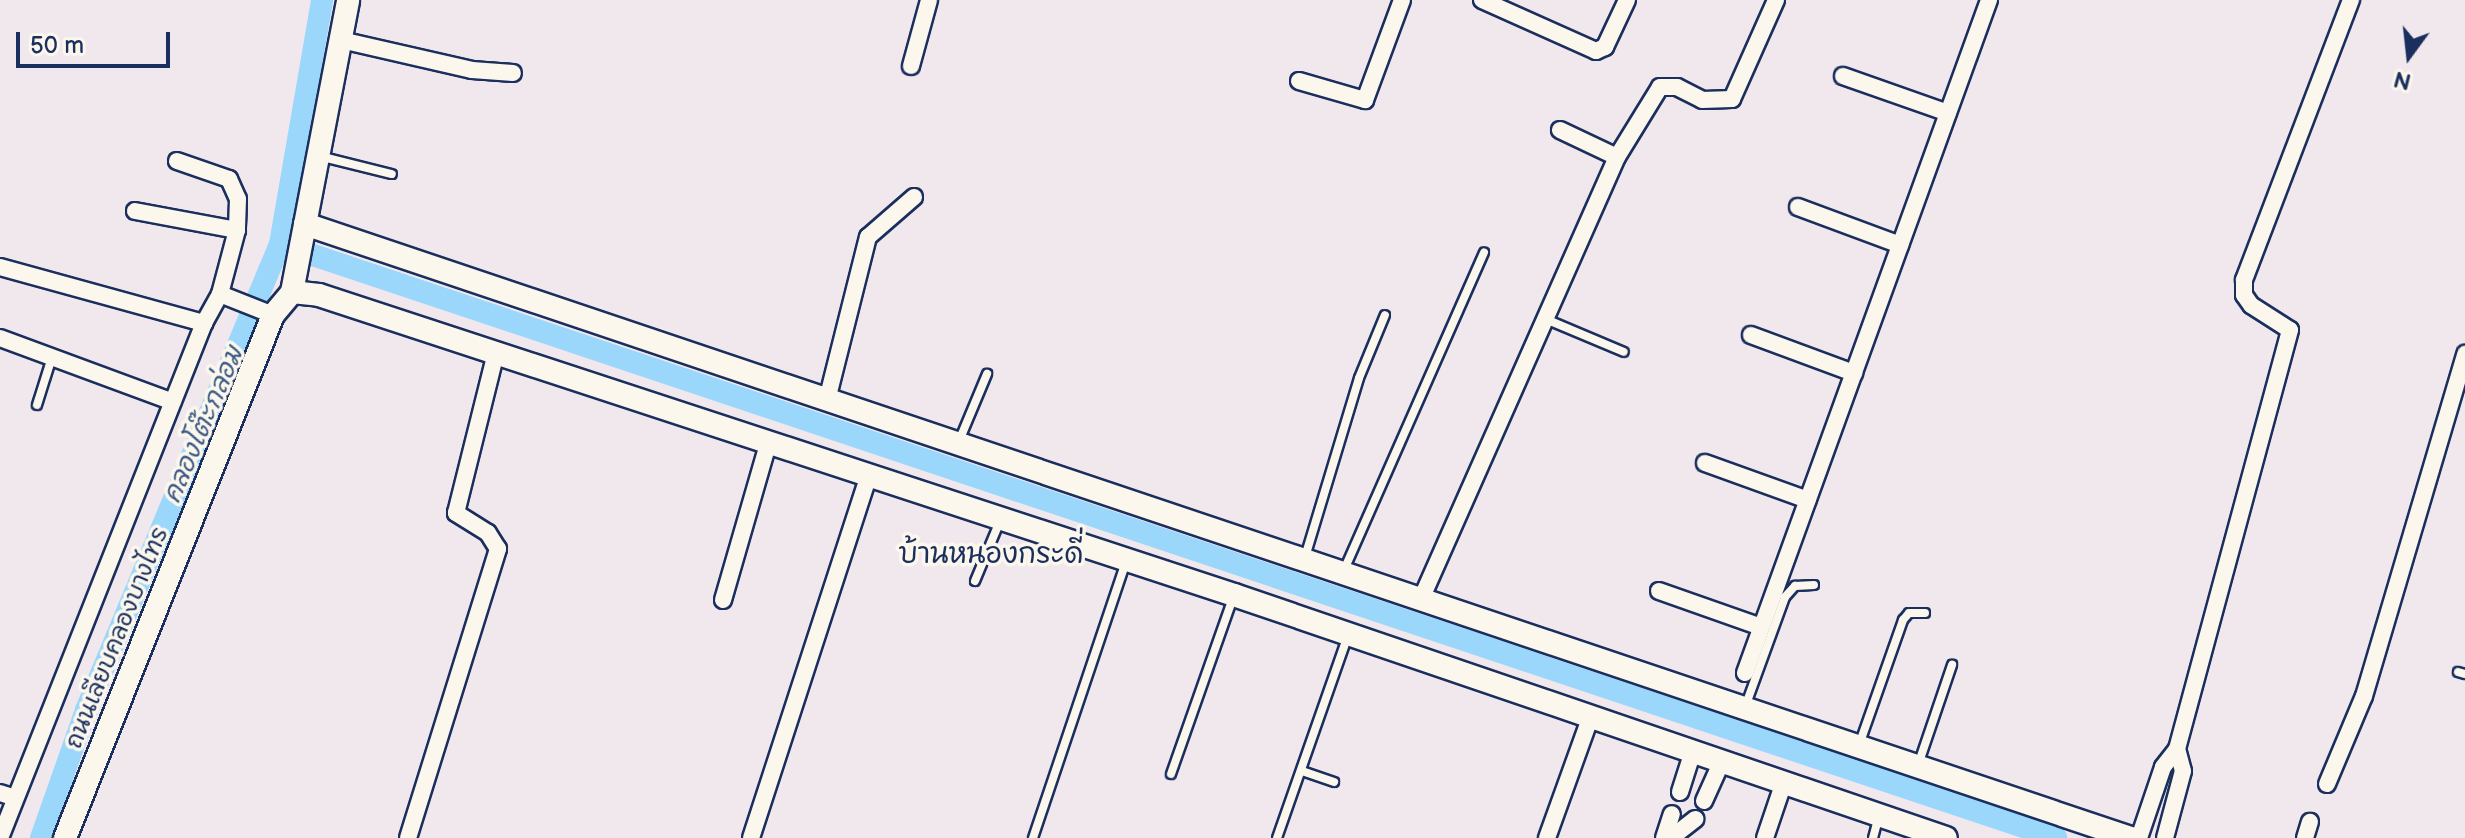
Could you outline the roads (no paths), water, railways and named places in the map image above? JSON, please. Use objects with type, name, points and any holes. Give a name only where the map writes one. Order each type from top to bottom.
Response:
[{"type":"street","name":"ถนนเลียบคลองบางไทร","points":[[65,838],[267,312],[293,285],[348,0]]},
{"type":"street","points":[[911,66],[929,0]]},
{"type":"street","points":[[1299,81],[1365,100],[1402,0]]},
{"type":"street","points":[[1482,0],[1596,51],[1605,47],[1627,0]]},
{"type":"street","points":[[1422,597],[1548,320],[1617,157],[1660,87],[1677,87],[1702,100],[1732,99],[1776,0]]},
{"type":"street","points":[[1745,673],[1989,0]]},
{"type":"street","points":[[2139,838],[2163,767],[2177,749],[2290,330],[2251,305],[2244,295],[2244,280],[2351,0]]},
{"type":"street","points":[[341,40],[472,70],[513,73]]},
{"type":"street","points":[[1843,76],[1948,113]]},
{"type":"street","points":[[1560,130],[1617,157]]},
{"type":"street","points":[[0,838],[8,796],[204,323],[224,295],[237,230],[238,199],[229,179],[177,161]]},
{"type":"street","points":[[828,396],[868,237],[914,197]]},
{"type":"street","points":[[1798,207],[1900,245]]},
{"type":"street","points":[[135,211],[237,230]]},
{"type":"street","points":[[304,229],[828,396],[2131,838]]},
{"type":"street","points":[[0,267],[204,323]]},
{"type":"street","points":[[293,285],[1001,521],[1234,595],[1784,782],[1932,836]]},
{"type":"street","points":[[224,295],[267,312]]},
{"type":"street","points":[[1751,335],[1854,373]]},
{"type":"street","points":[[0,338],[173,402]]},
{"type":"street","points":[[408,838],[498,549],[488,533],[456,513],[496,353]]},
{"type":"street","points":[[2327,784],[2364,696],[2465,354]]},
{"type":"street","points":[[723,600],[768,444]]},
{"type":"street","points":[[1705,463],[1808,500]]},
{"type":"street","points":[[751,838],[868,477]]},
{"type":"street","points":[[1659,591],[1761,627]]},
{"type":"street","points":[[1547,838],[1591,716]]},
{"type":"street","points":[[2165,838],[2183,771],[2177,749]]},
{"type":"street","points":[[1680,792],[1693,751]]},
{"type":"street","points":[[1704,801],[1722,761]]},
{"type":"street","points":[[1765,838],[1784,782]]},
{"type":"street","points":[[1664,838],[1672,814]]},
{"type":"street","points":[[1671,838],[1695,819]]},
{"type":"lane","points":[[318,156],[392,174]]},
{"type":"lane","points":[[1344,570],[1484,253]]},
{"type":"lane","points":[[1305,557],[1359,378],[1385,315]]},
{"type":"lane","points":[[1548,320],[1624,352]]},
{"type":"lane","points":[[37,405],[52,357]]},
{"type":"lane","points":[[959,441],[987,374]]},
{"type":"lane","points":[[975,581],[1001,521]]},
{"type":"lane","points":[[1033,838],[1126,560]]},
{"type":"lane","points":[[1745,707],[1785,597],[1795,586],[1814,585]]},
{"type":"lane","points":[[1171,774],[1234,595]]},
{"type":"lane","points":[[1859,745],[1903,620],[1909,613],[1925,613]]},
{"type":"lane","points":[[1277,838],[1348,634]]},
{"type":"lane","points":[[1918,765],[1952,665]]},
{"type":"lane","points":[[1302,771],[1334,782]]},
{"type":"lane","points":[[1873,838],[1879,815]]},
{"type":"waterway","name":"คลองโต๊ะกล่อม","points":[[41,838],[86,710],[280,244],[322,0]]},
{"type":"waterway","points":[[280,244],[2056,838]]},
{"type":"district","name":"บ้านหนองกระดี่","points":[[991,555]]}]
